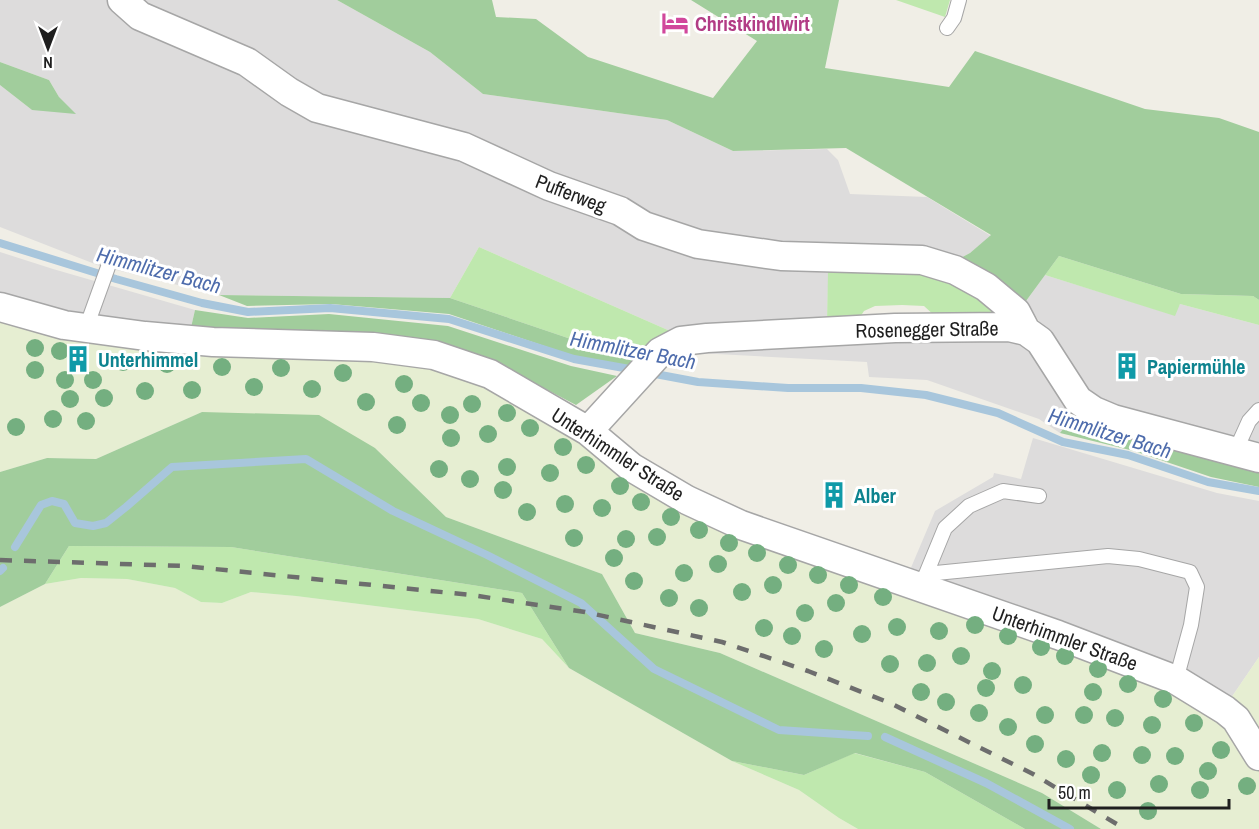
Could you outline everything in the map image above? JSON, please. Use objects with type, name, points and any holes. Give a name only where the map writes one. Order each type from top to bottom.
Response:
[{"type":"street","name":"Pufferweg","points":[[122,0],[140,16],[247,63],[317,108],[464,147],[549,186],[620,211],[644,226],[698,244],[781,256],[922,260],[955,270],[986,287],[1016,312],[1026,331]]},
{"type":"street","name":"Unterhimmler Straße","points":[[0,307],[64,325],[145,336],[213,342],[373,347],[434,355],[490,374],[588,431],[630,468],[687,500],[741,525],[924,580],[1176,680],[1226,710],[1236,719],[1259,756]]},
{"type":"street","name":"Rosenegger Straße","points":[[588,431],[611,403],[660,352],[681,341],[895,328],[1009,327],[1026,331],[1040,341],[1078,400],[1094,411],[1124,422],[1247,454]]},
{"type":"lane","points":[[947,28],[954,18],[959,0]]},
{"type":"lane","points":[[87,328],[108,267]]},
{"type":"lane","points":[[1247,454],[1249,421],[1259,410]]},
{"type":"lane","points":[[1039,496],[1003,492],[969,506],[945,528],[924,580],[1108,556],[1139,559],[1190,572],[1197,587],[1191,625],[1176,680]]},
{"type":"shaded area","points":[[0,0],[337,0],[430,52],[483,94],[667,120],[733,151],[827,149],[838,160],[850,194],[927,197],[991,236],[970,253],[953,262],[829,251],[827,322],[687,326],[670,331],[479,247],[450,298],[219,295],[100,266],[0,227],[0,85],[32,110],[59,97],[49,80],[0,62]]},
{"type":"shaded area","points":[[0,252],[195,310],[190,332],[180,334],[0,299]]},
{"type":"shaded area","points":[[1045,275],[1174,315],[1180,304],[1259,325],[1259,448],[1119,410],[1082,388],[1026,301]]},
{"type":"shaded area","points":[[1007,340],[1025,346],[1038,356],[1065,401],[1072,417],[1060,433],[1039,419],[927,380],[869,377],[867,362],[679,352],[701,345]]},
{"type":"shaded area","points":[[1033,438],[1217,493],[1259,501],[1259,657],[1231,698],[910,570],[935,511],[993,477],[994,473],[1021,479]]},
{"type":"green space","points":[[337,0],[492,0],[496,17],[536,19],[588,57],[713,98],[757,41],[691,0],[839,0],[825,68],[949,87],[975,51],[1145,109],[1219,118],[1259,132],[1259,300],[1253,296],[1181,294],[1059,256],[1026,301],[997,279],[953,262],[970,253],[991,235],[846,148],[733,151],[667,120],[483,94],[430,52]]},
{"type":"green space","points":[[896,0],[950,0],[945,17]]},
{"type":"green space","points":[[0,62],[49,80],[59,97],[76,114],[32,110],[0,85]]},
{"type":"green space","points":[[479,247],[670,331],[633,360],[450,298]]},
{"type":"green space","points":[[1059,256],[1181,294],[1253,296],[1259,300],[1259,325],[1180,304],[1175,316],[1045,275]]},
{"type":"green space","points":[[932,270],[1009,318],[936,317],[924,306],[902,305],[875,306],[864,311],[858,320],[827,322],[828,272]]},
{"type":"green space","points":[[219,295],[450,298],[633,360],[626,367],[574,356],[449,314],[331,304],[247,306]]},
{"type":"green space","points":[[195,310],[248,318],[329,314],[448,326],[571,366],[617,376],[576,405],[498,364],[190,332]]},
{"type":"green space","points":[[0,316],[387,360],[456,374],[505,396],[582,439],[643,487],[1231,698],[1259,657],[1259,829],[1101,829],[1042,793],[720,653],[635,633],[602,574],[446,517],[375,448],[202,412],[96,459],[47,458],[0,472]]},
{"type":"green space","points":[[202,412],[319,415],[375,448],[446,517],[602,574],[635,633],[720,653],[1042,793],[1101,829],[1025,829],[925,772],[855,753],[804,775],[732,761],[569,668],[522,593],[231,547],[69,546],[45,584],[0,607],[0,472],[47,458],[96,459]]},
{"type":"green space","points":[[1072,417],[1132,437],[1259,472],[1259,487],[1211,477],[1134,451],[1060,433]]},
{"type":"green space","points":[[69,546],[231,547],[522,593],[569,668],[542,639],[478,619],[251,592],[222,603],[201,602],[175,588],[127,579],[81,578],[45,584]]},
{"type":"green space","points":[[81,578],[127,579],[175,588],[201,602],[222,603],[251,592],[478,619],[542,639],[569,668],[732,761],[799,790],[858,829],[0,829],[0,607],[45,584]]},
{"type":"green space","points":[[854,753],[925,772],[1025,829],[858,829],[799,790],[732,761],[804,775]]},
{"type":"waterway","name":"Himmlitzer Bach","points":[[0,243],[202,303],[248,312],[330,308],[449,319],[574,359],[635,370]]},
{"type":"waterway","name":"Himmlitzer Bach","points":[[650,373],[698,382],[788,388],[861,388],[926,395],[998,413],[1063,442],[1128,455],[1208,482],[1259,491]]},
{"type":"waterway","points":[[15,547],[41,505],[52,501],[64,504],[75,523],[93,526],[106,523],[172,467],[306,459],[393,511],[581,603],[654,669],[779,730],[868,736]]},
{"type":"waterway","points":[[0,571],[3,568]]},
{"type":"waterway","points":[[885,737],[986,783],[1070,829]]},
{"type":"railway","points":[[0,560],[185,566],[471,595],[585,612],[722,642],[808,671],[890,703],[1033,774],[1125,829]]},
{"type":"place","name":"Christkindlwirt","points":[[675,23]]},
{"type":"place","name":"Unterhimmel","points":[[78,359]]},
{"type":"place","name":"Papiermühle","points":[[1127,366]]},
{"type":"place","name":"Alber","points":[[834,495]]}]
